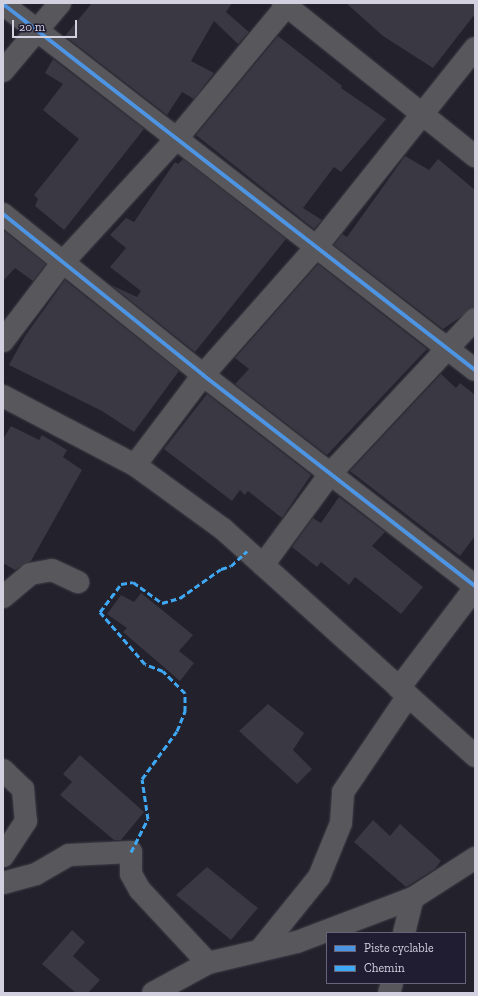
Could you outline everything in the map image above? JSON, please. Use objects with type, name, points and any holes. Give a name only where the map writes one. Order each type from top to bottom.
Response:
[{"type":"street","points":[[3,71],[60,3]]},
{"type":"street","points":[[3,4],[178,137],[475,370]]},
{"type":"street","points":[[3,341],[63,262],[178,137],[286,4],[420,115],[475,156]]},
{"type":"street","points":[[136,465],[203,375],[317,246],[420,115],[475,48]]},
{"type":"street","points":[[3,214],[203,375],[475,587],[403,692],[343,792],[341,823],[319,876],[260,950]]},
{"type":"street","points":[[263,565],[330,474],[450,350],[475,319]]},
{"type":"street","points":[[3,396],[136,465],[223,529],[475,756]]},
{"type":"street","points":[[3,597],[30,574],[52,570],[78,582]]},
{"type":"street","points":[[3,770],[23,789],[26,821],[3,856]]},
{"type":"street","points":[[3,883],[36,874],[69,855],[131,852],[131,874],[140,890],[208,963]]},
{"type":"street","points":[[153,993],[208,963],[297,942],[413,898],[475,858]]},
{"type":"street","points":[[404,932],[413,898]]},
{"type":"building","points":[[92,3],[232,3],[226,12],[249,32],[238,44],[214,21],[191,61],[214,73],[194,99],[182,92],[167,115],[65,36]]},
{"type":"building","points":[[346,3],[475,3],[475,14],[433,68],[383,36]]},
{"type":"building","points":[[278,36],[342,86],[341,88],[386,119],[341,172],[334,167],[303,208],[322,220],[314,229],[196,135]]},
{"type":"building","points":[[53,59],[144,129],[64,230],[35,206],[38,199],[34,195],[79,139],[43,110],[63,84],[45,73]]},
{"type":"building","points":[[405,156],[429,170],[438,159],[475,190],[475,307],[443,329],[334,245],[342,234],[347,237]]},
{"type":"building","points":[[183,159],[286,239],[195,352],[111,285],[137,297],[141,291],[110,267],[126,248],[110,235],[126,218],[134,222],[175,162],[178,164]]},
{"type":"building","points":[[3,230],[46,264],[33,281],[15,268],[3,281]]},
{"type":"building","points":[[318,264],[427,349],[327,455],[235,384],[249,369],[235,358]]},
{"type":"building","points":[[65,280],[179,371],[134,432],[102,411],[9,365],[25,336]]},
{"type":"building","points":[[441,374],[456,388],[460,383],[475,395],[475,536],[460,556],[350,471]]},
{"type":"building","points":[[207,394],[311,475],[282,518],[248,491],[245,495],[240,490],[232,501],[164,449]]},
{"type":"building","points":[[11,426],[39,440],[42,435],[67,450],[63,457],[82,470],[31,561],[15,570],[3,563],[3,439]]},
{"type":"building","points":[[339,497],[385,532],[372,546],[423,587],[401,614],[355,577],[349,585],[321,562],[317,567],[292,547],[313,518],[321,523]]},
{"type":"building","points":[[141,593],[193,635],[179,651],[194,663],[180,681],[123,632],[127,628],[107,614],[121,595],[134,602]]},
{"type":"building","points":[[268,704],[304,733],[293,750],[312,769],[297,784],[239,731]]},
{"type":"building","points":[[80,755],[144,812],[121,840],[114,840],[60,795],[72,782],[63,774]]},
{"type":"building","points":[[373,820],[390,836],[400,824],[441,861],[435,869],[406,887],[354,842]]},
{"type":"building","points":[[207,867],[258,908],[231,940],[176,895]]},
{"type":"building","points":[[72,930],[85,942],[73,956],[100,980],[88,993],[76,993],[42,964]]},
{"type":"marked path","points":[[131,852],[148,819],[142,779],[177,731],[185,711],[185,693],[163,671],[145,664],[100,612],[121,584],[133,582],[162,603],[180,598],[221,569],[231,566],[247,551]]},
{"type":"cycle path","points":[[3,4],[475,370]]},
{"type":"cycle path","points":[[3,214],[203,375],[475,586]]}]
